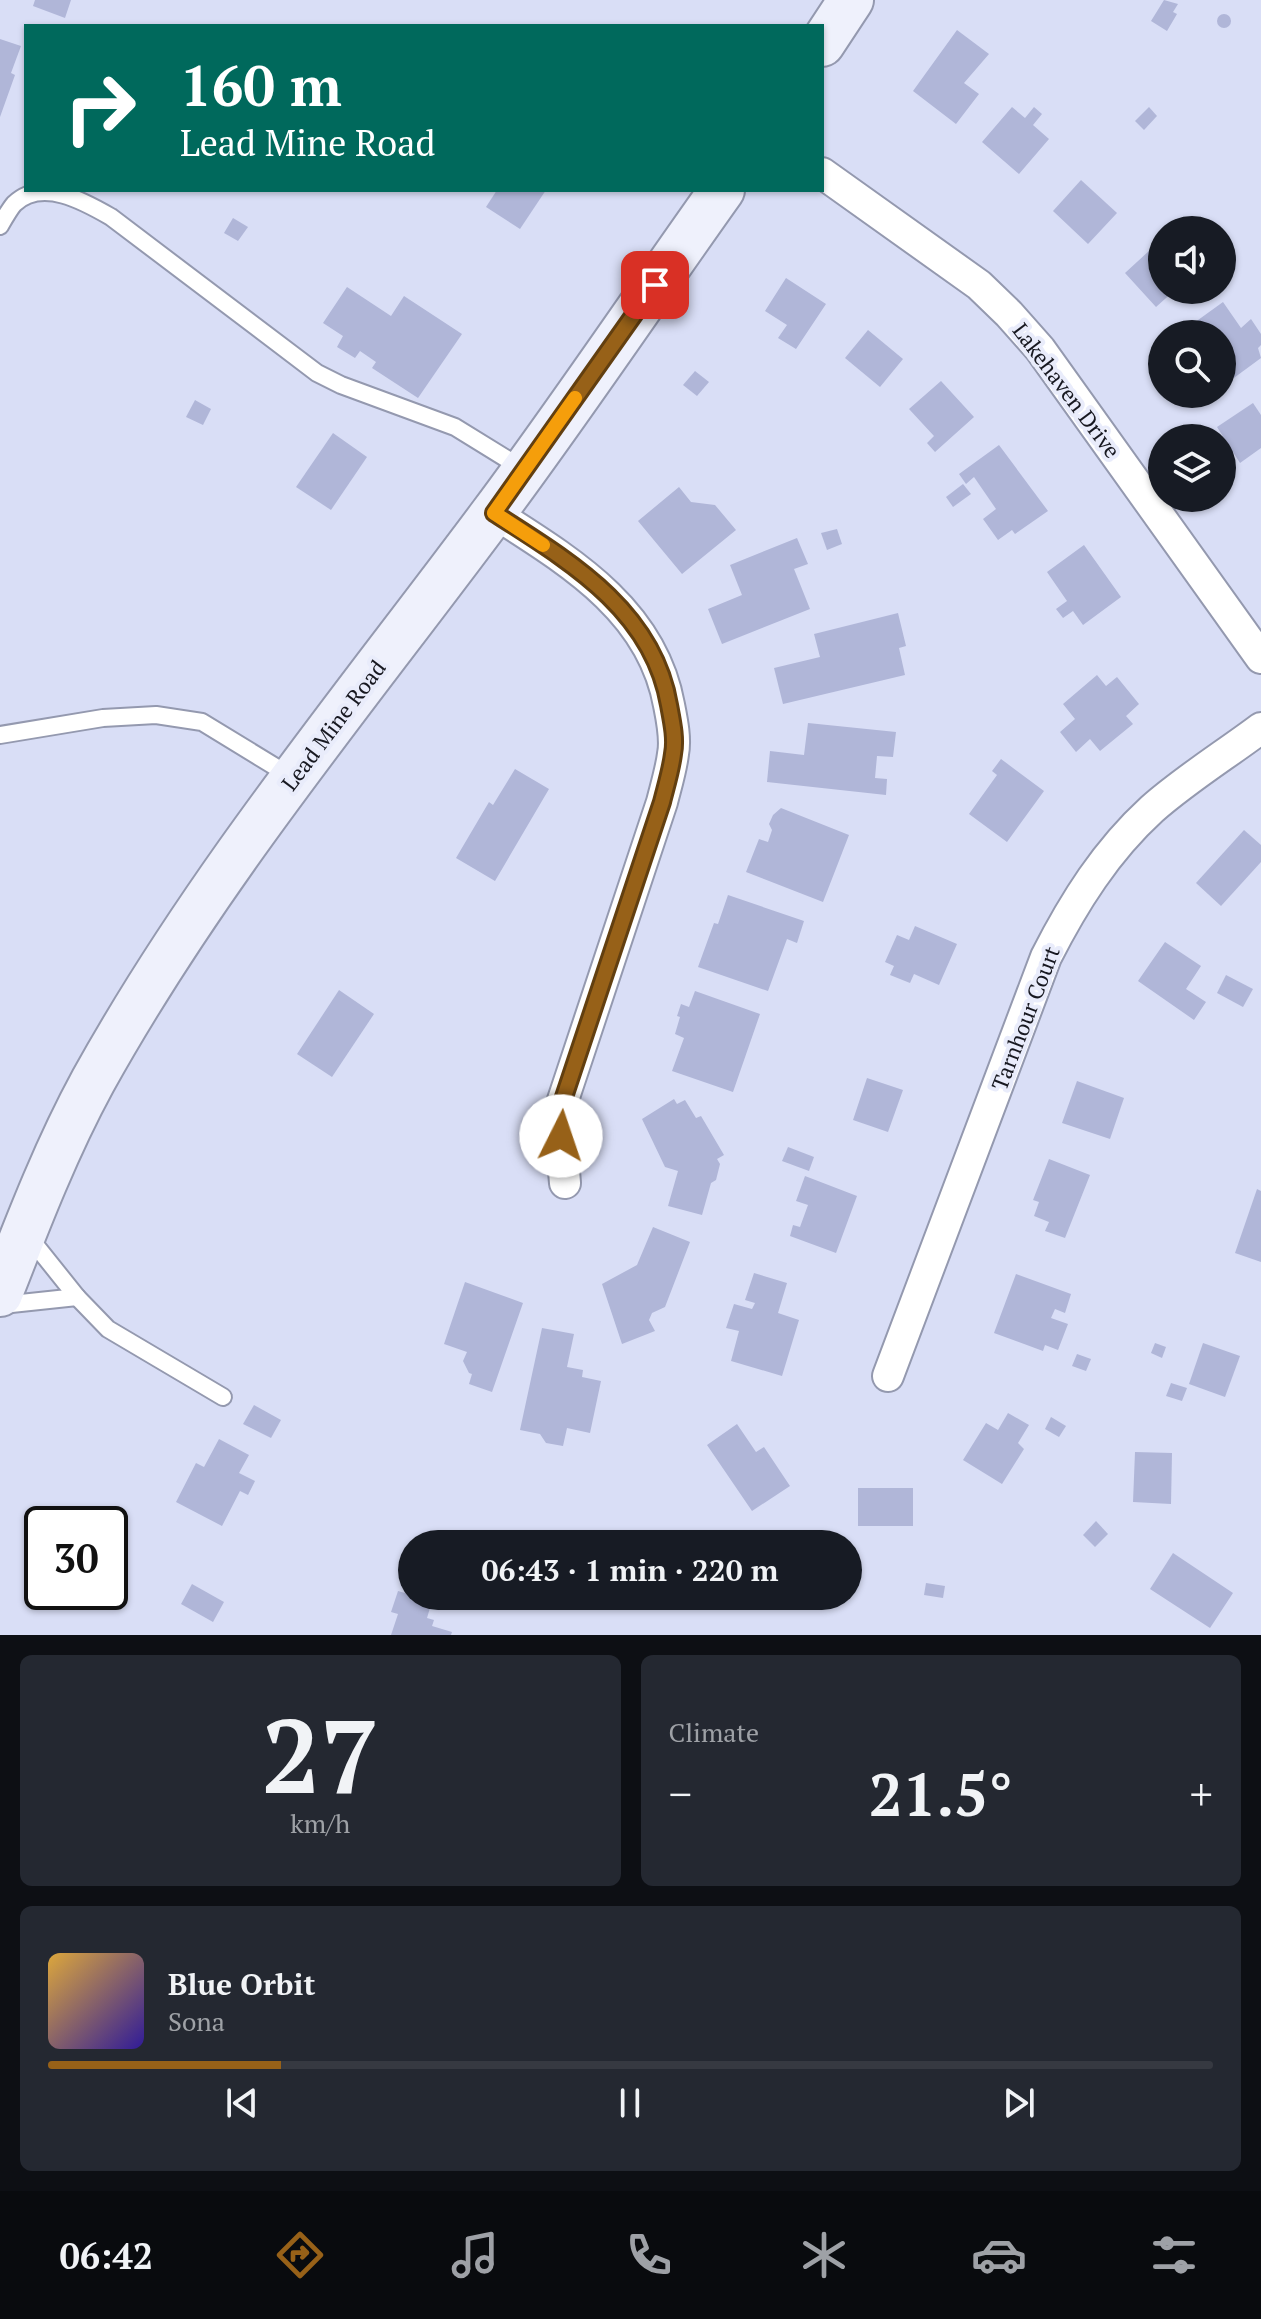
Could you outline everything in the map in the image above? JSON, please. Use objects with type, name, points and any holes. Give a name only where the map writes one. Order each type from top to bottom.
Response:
[{"type":"main road","points":[[824,41],[851,0]]},
{"type":"main road","name":"Lead Mine Road","points":[[0,1294],[64,1138],[146,990],[222,876],[494,513],[721,192]]},
{"type":"street","name":"Lakehaven Drive","points":[[824,174],[979,285],[1009,314],[1040,349],[1261,658]]},
{"type":"street","points":[[494,513],[549,549],[629,616],[651,649],[665,682],[671,717],[674,752],[662,802],[559,1112],[565,1183]]},
{"type":"street","name":"Tarnhour Court","points":[[888,1376],[1046,957],[1075,902],[1109,854],[1153,808],[1261,728]]},
{"type":"lane","points":[[0,226],[15,203],[35,193],[77,198],[111,217],[317,373],[341,385],[455,427],[524,470]]},
{"type":"lane","points":[[0,735],[103,718],[156,715],[202,722],[293,778]]},
{"type":"lane","points":[[25,1230],[77,1297],[108,1329],[223,1397]]},
{"type":"lane","points":[[0,1305],[77,1297]]},
{"type":"building","points":[[35,0],[71,0],[65,18],[33,6]]},
{"type":"building","points":[[1164,0],[1178,4],[1173,12],[1177,14],[1167,31],[1151,21]]},
{"type":"building","points":[[1224,14],[1231,21],[1224,28],[1217,21]]},
{"type":"building","points":[[957,30],[989,54],[964,83],[979,94],[956,124],[913,91]]},
{"type":"building","points":[[0,39],[21,46],[11,73],[15,75],[0,117]]},
{"type":"building","points":[[1012,107],[1025,118],[1034,107],[1042,114],[1033,125],[1049,139],[1019,174],[982,142]]},
{"type":"building","points":[[1149,107],[1157,116],[1144,130],[1135,121]]},
{"type":"building","points":[[1081,180],[1117,213],[1088,244],[1053,211]]},
{"type":"building","points":[[496,192],[545,192],[520,229],[486,207]]},
{"type":"building","points":[[233,218],[248,227],[238,241],[224,233]]},
{"type":"building","points":[[1148,252],[1148,298],[1125,273]]},
{"type":"building","points":[[786,278],[826,304],[796,349],[778,338],[787,325],[765,311]]},
{"type":"building","points":[[347,287],[391,316],[404,296],[462,334],[418,398],[372,368],[376,362],[360,351],[355,358],[337,347],[343,336],[323,323]]},
{"type":"building","points":[[1224,304],[1235,320],[1198,320]]},
{"type":"building","points":[[1251,319],[1261,334],[1258,348],[1261,358],[1236,376],[1236,321],[1241,328]]},
{"type":"building","points":[[868,330],[903,359],[880,387],[845,358]]},
{"type":"building","points":[[695,371],[709,382],[697,396],[683,385]]},
{"type":"building","points":[[941,381],[974,417],[935,452],[927,443],[934,436],[909,409]]},
{"type":"building","points":[[195,400],[211,409],[203,425],[186,417]]},
{"type":"building","points":[[1253,403],[1261,415],[1261,448],[1240,463],[1236,457],[1236,424],[1222,424]]},
{"type":"building","points":[[333,433],[367,457],[331,510],[296,487]]},
{"type":"building","points":[[999,445],[1048,511],[1015,534],[1012,530],[998,540],[983,519],[996,509],[974,477],[966,484],[959,474]]},
{"type":"building","points":[[963,484],[971,494],[953,507],[946,497]]},
{"type":"building","points":[[679,487],[691,502],[715,505],[736,530],[682,574],[638,521]]},
{"type":"building","points":[[837,529],[842,544],[827,550],[821,533]]},
{"type":"building","points":[[797,538],[808,564],[794,569],[810,609],[722,644],[708,609],[742,595],[730,565]]},
{"type":"building","points":[[1084,545],[1121,597],[1083,625],[1073,611],[1063,618],[1056,609],[1067,601],[1047,572]]},
{"type":"building","points":[[898,613],[906,646],[899,648],[905,675],[783,704],[774,668],[820,657],[814,634]]},
{"type":"building","points":[[1097,675],[1106,686],[1117,677],[1139,704],[1126,716],[1133,724],[1100,751],[1090,739],[1076,752],[1060,732],[1075,719],[1063,704]]},
{"type":"building","points":[[808,723],[896,732],[893,757],[877,756],[875,778],[887,779],[886,795],[767,782],[770,751],[804,755]]},
{"type":"building","points":[[1001,759],[1044,791],[1007,842],[969,814],[997,775],[992,771]]},
{"type":"building","points":[[515,769],[549,789],[495,881],[456,858],[489,802],[493,805]]},
{"type":"building","points":[[781,808],[849,835],[823,902],[746,872],[759,839],[768,842],[772,830],[769,824]]},
{"type":"building","points":[[1244,830],[1261,845],[1261,862],[1221,906],[1196,883]]},
{"type":"building","points":[[728,895],[804,921],[797,943],[787,939],[768,991],[698,967]]},
{"type":"building","points":[[915,926],[957,944],[939,985],[914,974],[910,983],[890,975],[894,966],[885,962],[897,935],[909,940]]},
{"type":"building","points":[[1165,942],[1201,966],[1186,989],[1206,1002],[1194,1020],[1138,981]]},
{"type":"building","points":[[1226,975],[1253,989],[1243,1007],[1217,993]]},
{"type":"building","points":[[339,990],[374,1014],[332,1077],[297,1054]]},
{"type":"building","points":[[695,991],[760,1014],[733,1092],[672,1071],[684,1038],[675,1034],[680,1017],[677,1016],[681,1004],[689,1007]]},
{"type":"building","points":[[867,1078],[903,1090],[888,1132],[853,1120]]},
{"type":"building","points":[[1077,1081],[1124,1098],[1110,1139],[1062,1123]]},
{"type":"building","points":[[674,1099],[677,1104],[685,1100],[696,1118],[701,1116],[724,1155],[717,1159],[720,1164],[716,1180],[711,1183],[702,1215],[668,1206],[678,1171],[665,1167],[642,1119]]},
{"type":"building","points":[[788,1147],[814,1157],[809,1171],[782,1161]]},
{"type":"building","points":[[1049,1159],[1090,1175],[1065,1238],[1045,1231],[1049,1222],[1034,1216],[1039,1202],[1033,1200]]},
{"type":"building","points":[[805,1176],[857,1196],[836,1253],[790,1236],[793,1225],[800,1227],[808,1205],[796,1201]]},
{"type":"building","points":[[1257,1189],[1261,1191],[1261,1262],[1235,1253]]},
{"type":"building","points":[[653,1227],[690,1242],[665,1307],[652,1313],[649,1320],[655,1331],[622,1344],[602,1284],[637,1265]]},
{"type":"building","points":[[754,1273],[787,1283],[778,1313],[799,1320],[782,1376],[731,1361],[739,1331],[726,1328],[734,1304],[752,1309],[755,1303],[745,1300]]},
{"type":"building","points":[[1016,1274],[1071,1294],[1065,1313],[1055,1309],[1051,1318],[1068,1324],[1058,1350],[1045,1345],[1043,1351],[994,1333]]},
{"type":"building","points":[[465,1282],[523,1303],[492,1392],[469,1384],[472,1374],[463,1361],[467,1352],[444,1344]]},
{"type":"building","points":[[542,1328],[574,1334],[567,1367],[583,1370],[582,1377],[601,1381],[590,1433],[567,1428],[563,1446],[546,1443],[540,1434],[520,1430]]},
{"type":"building","points":[[1155,1343],[1166,1347],[1162,1358],[1151,1353]]},
{"type":"building","points":[[1203,1343],[1240,1356],[1225,1397],[1189,1384]]},
{"type":"building","points":[[1077,1354],[1091,1359],[1086,1371],[1072,1366]]},
{"type":"building","points":[[1171,1383],[1187,1388],[1182,1401],[1166,1396]]},
{"type":"building","points":[[254,1405],[281,1420],[271,1438],[243,1424]]},
{"type":"building","points":[[1008,1413],[1029,1425],[1018,1443],[1024,1449],[1002,1484],[963,1460],[986,1423],[998,1430]]},
{"type":"building","points":[[1051,1417],[1066,1426],[1059,1437],[1045,1429]]},
{"type":"building","points":[[737,1424],[756,1452],[764,1447],[790,1486],[752,1511],[707,1445]]},
{"type":"building","points":[[219,1439],[249,1455],[239,1473],[255,1481],[248,1495],[240,1491],[222,1526],[176,1502],[196,1463],[204,1467]]},
{"type":"building","points":[[1135,1452],[1172,1453],[1171,1504],[1133,1502]]},
{"type":"building","points":[[858,1488],[913,1488],[913,1526],[858,1526]]},
{"type":"building","points":[[1096,1521],[1108,1534],[1095,1547],[1083,1535]]},
{"type":"building","points":[[1173,1553],[1233,1593],[1210,1628],[1150,1589]]},
{"type":"building","points":[[926,1583],[945,1586],[943,1598],[924,1595]]},
{"type":"building","points":[[192,1584],[224,1602],[213,1622],[181,1604]]},
{"type":"building","points":[[398,1591],[398,1610],[429,1610],[427,1618],[434,1620],[432,1626],[452,1632],[451,1635],[391,1635],[398,1614],[391,1612]]},
{"type":"slow traffic","points":[[543,545],[494,513],[575,398]]},
{"type":"route","points":[[561,1136],[559,1112],[662,802],[674,752],[671,717],[665,682],[651,649],[629,616],[538,541],[494,513],[655,285]]}]
